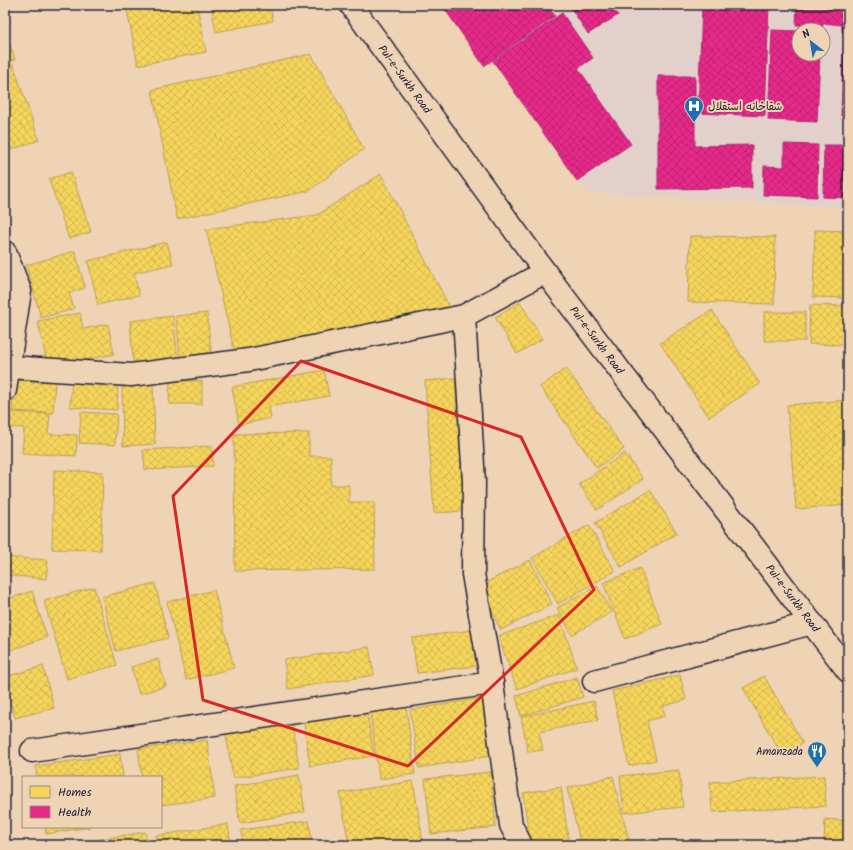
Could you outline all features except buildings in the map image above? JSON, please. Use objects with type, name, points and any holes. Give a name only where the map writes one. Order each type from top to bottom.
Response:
[{"type":"street","name":"Pul-e-Surkh Road","points":[[351,5],[545,272],[848,671]]},
{"type":"street","points":[[5,252],[20,291],[5,390]]},
{"type":"street","points":[[9,367],[131,375],[249,360],[464,316],[545,272]]},
{"type":"street","points":[[464,316],[474,482],[473,574],[492,683],[512,826],[521,845]]},
{"type":"street","points":[[594,681],[812,623]]},
{"type":"street","points":[[32,751],[492,683]]},
{"type":"highlighted area","points":[[301,361],[521,437],[594,590],[408,766],[203,700],[173,496]]},
{"type":"shaded area","name":"شفاخانه استقلال","points":[[456,5],[848,5],[848,208],[588,193]]},
{"type":"place","name":"شفاخانه استقلال","points":[[694,123]]},
{"type":"place","name":"Amanzada","points":[[817,768]]}]
